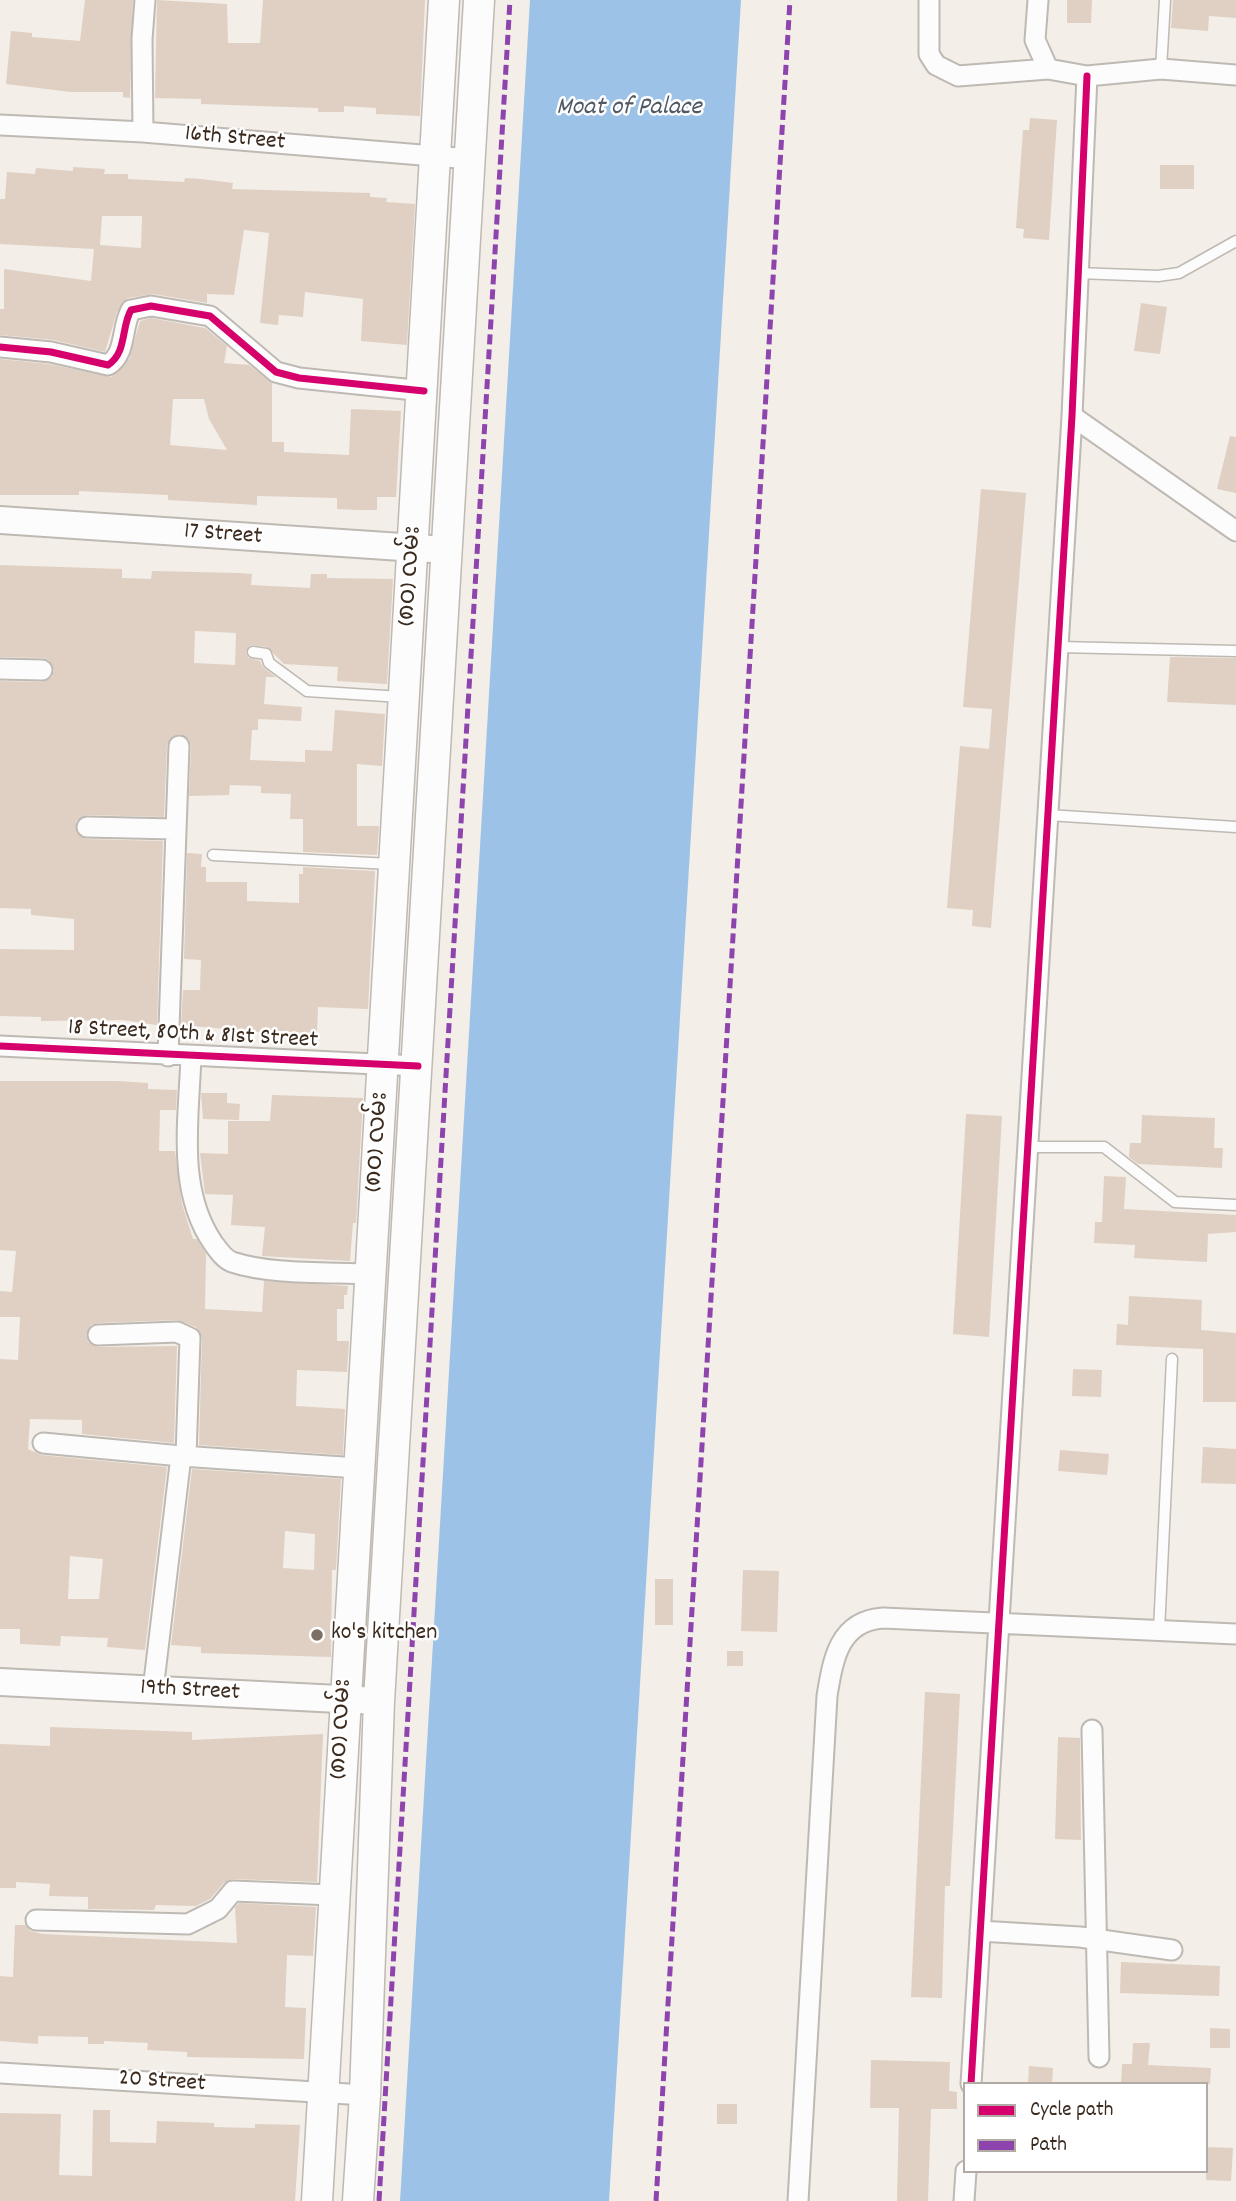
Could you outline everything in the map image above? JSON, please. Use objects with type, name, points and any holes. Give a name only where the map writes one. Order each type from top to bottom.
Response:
[{"type":"main road","name":"(၈၀) လမ်း","points":[[317,2201],[344,1700],[424,391],[444,0]]},
{"type":"main road","name":"(၈၀) လမ်း","points":[[358,2201],[365,2095],[379,1701],[479,0]]},
{"type":"street","points":[[143,132],[142,39],[145,0]]},
{"type":"street","points":[[929,0],[929,54],[946,71],[958,76],[1048,69],[1087,76],[1161,69],[1236,75]]},
{"type":"street","points":[[1038,0],[1035,40],[1048,69]]},
{"type":"street","points":[[971,2082],[1072,416],[1087,76]]},
{"type":"street","name":"16th Street","points":[[0,125],[143,132],[470,159]]},
{"type":"street","points":[[0,347],[51,352],[108,365],[115,361],[131,310],[151,306],[210,316],[276,372],[299,378],[424,391]]},
{"type":"street","points":[[1072,416],[1236,531]]},
{"type":"street","name":"17 Street","points":[[0,520],[446,550]]},
{"type":"street","points":[[0,669],[42,670]]},
{"type":"street","points":[[168,1056],[179,746]]},
{"type":"street","points":[[87,827],[174,829]]},
{"type":"street","name":"18 Street, 80th & 81st Street","points":[[0,1046],[418,1066]]},
{"type":"street","points":[[191,1056],[187,1172],[202,1227],[215,1247],[228,1261],[256,1268],[370,1274]]},
{"type":"street","points":[[98,1335],[177,1332],[190,1338],[184,1456],[153,1690]]},
{"type":"street","points":[[43,1443],[358,1468]]},
{"type":"street","points":[[798,2201],[827,1696],[838,1649],[844,1636],[872,1619],[1236,1634]]},
{"type":"street","name":"19th Street","points":[[0,1682],[379,1701]]},
{"type":"street","points":[[1092,1730],[1099,2057]]},
{"type":"street","points":[[36,1920],[188,1924],[218,1909],[233,1891],[333,1895]]},
{"type":"street","points":[[980,1931],[1096,1940],[1172,1950]]},
{"type":"street","name":"20 Street","points":[[0,2073],[365,2095]]},
{"type":"street","points":[[964,2201],[966,2173]]},
{"type":"lane","points":[[1161,69],[1165,0]]},
{"type":"lane","points":[[1077,274],[1158,276],[1179,273],[1236,241]]},
{"type":"lane","points":[[1058,647],[1236,652]]},
{"type":"lane","points":[[253,653],[266,654],[269,663],[307,691],[404,697]]},
{"type":"lane","points":[[1048,815],[1236,827]]},
{"type":"lane","points":[[213,856],[395,864]]},
{"type":"lane","points":[[1027,1147],[1104,1147],[1175,1202],[1236,1205]]},
{"type":"lane","points":[[1159,1631],[1172,1359]]},
{"type":"water","name":"Moat of Palace","points":[[530,0],[741,0],[609,2201],[400,2201]]},
{"type":"building","points":[[85,0],[133,0],[130,98],[123,97],[123,92],[70,92],[6,84],[11,31],[32,33],[32,37],[80,41]]},
{"type":"building","points":[[157,0],[227,4],[228,43],[260,43],[263,0],[425,0],[420,116],[376,114],[376,108],[344,106],[344,112],[318,112],[318,108],[201,104],[201,99],[155,98]]},
{"type":"building","points":[[1067,0],[1092,0],[1091,23],[1067,23]]},
{"type":"building","points":[[1173,0],[1236,0],[1236,18],[1209,16],[1208,31],[1171,28]]},
{"type":"building","points":[[1030,118],[1057,120],[1049,240],[1023,238],[1024,229],[1016,228],[1023,130],[1029,130]]},
{"type":"building","points":[[1160,165],[1194,165],[1194,189],[1160,189]]},
{"type":"building","points":[[73,167],[105,169],[104,174],[128,174],[128,179],[184,182],[185,178],[201,179],[233,183],[232,189],[370,193],[370,197],[387,198],[386,202],[415,204],[407,345],[361,341],[363,299],[305,292],[303,317],[279,315],[278,325],[260,323],[269,233],[244,230],[234,295],[207,294],[207,303],[153,294],[128,298],[117,312],[105,352],[54,340],[0,335],[0,309],[4,309],[4,269],[91,281],[94,249],[0,244],[0,199],[5,199],[7,172],[35,174],[36,168],[73,171]],"holes":[[[102,216],[142,216],[141,248],[100,245]]]},
{"type":"building","points":[[1141,303],[1167,307],[1160,354],[1134,351]]},
{"type":"building","points":[[151,318],[205,328],[227,346],[224,363],[249,365],[272,383],[272,442],[284,442],[284,452],[349,455],[351,409],[401,411],[396,497],[377,497],[377,510],[357,510],[337,509],[337,498],[257,496],[257,505],[168,500],[168,495],[79,491],[79,495],[0,495],[0,359],[49,364],[111,377],[129,359],[140,321]],"holes":[[[173,399],[204,399],[209,419],[227,450],[170,445]]]},
{"type":"building","points":[[1230,436],[1236,437],[1236,493],[1217,489]]},
{"type":"building","points":[[981,489],[1026,493],[991,928],[972,926],[973,910],[947,908],[960,746],[989,749],[992,709],[963,707]]},
{"type":"building","points":[[0,565],[122,569],[122,578],[151,579],[152,571],[252,574],[251,585],[310,588],[311,574],[327,574],[327,578],[393,579],[387,684],[337,681],[338,667],[284,664],[267,647],[251,645],[246,652],[248,657],[260,661],[264,668],[276,677],[266,677],[264,704],[302,707],[301,721],[258,719],[258,730],[252,730],[250,760],[305,762],[305,750],[332,751],[335,710],[385,714],[382,766],[357,764],[357,826],[379,826],[377,855],[303,852],[303,819],[290,819],[291,794],[261,793],[261,786],[230,785],[229,795],[189,796],[191,746],[189,740],[180,734],[173,736],[167,745],[164,817],[87,815],[76,821],[77,833],[86,839],[163,841],[157,1025],[122,1020],[41,1021],[41,1017],[0,1016],[0,949],[74,950],[74,919],[31,915],[31,909],[0,908],[0,681],[42,682],[52,677],[54,670],[49,660],[43,658],[0,657]],"holes":[[[195,631],[236,633],[235,665],[194,663]]]},
{"type":"building","points":[[1170,657],[1236,658],[1236,705],[1167,702]]},
{"type":"building","points":[[187,853],[202,854],[201,867],[206,867],[206,882],[247,882],[247,901],[299,903],[299,874],[303,874],[303,867],[375,871],[368,1009],[318,1007],[317,1033],[258,1032],[181,1025],[183,990],[200,990],[201,960],[184,959]]},
{"type":"building","points":[[0,1081],[148,1083],[148,1089],[177,1090],[176,1110],[160,1110],[159,1151],[175,1151],[182,1204],[193,1239],[197,1239],[206,1254],[205,1309],[262,1312],[264,1281],[348,1286],[347,1295],[344,1295],[344,1309],[337,1309],[337,1341],[349,1341],[347,1372],[297,1370],[296,1406],[345,1409],[343,1455],[199,1445],[202,1338],[196,1327],[177,1320],[98,1323],[91,1325],[86,1335],[88,1342],[98,1347],[177,1346],[174,1443],[82,1434],[82,1420],[30,1419],[28,1449],[41,1455],[167,1467],[145,1650],[107,1647],[108,1638],[61,1636],[60,1646],[20,1644],[20,1629],[0,1629],[0,1359],[18,1360],[20,1317],[0,1317],[0,1291],[12,1292],[16,1251],[0,1250]],"holes":[[[70,1556],[103,1559],[99,1599],[68,1599]]]},
{"type":"building","points":[[201,1093],[227,1093],[227,1103],[240,1104],[239,1120],[203,1119]]},
{"type":"building","points":[[272,1095],[363,1098],[356,1223],[353,1223],[350,1261],[262,1256],[265,1227],[231,1225],[233,1195],[205,1194],[200,1153],[228,1154],[228,1121],[270,1121]]},
{"type":"building","points":[[966,1114],[1002,1116],[989,1337],[953,1334]]},
{"type":"building","points":[[1142,1115],[1215,1118],[1214,1148],[1223,1148],[1222,1168],[1138,1164],[1129,1157],[1130,1143],[1141,1143]]},
{"type":"building","points":[[1104,1176],[1126,1177],[1124,1209],[1236,1215],[1236,1232],[1208,1234],[1207,1262],[1134,1258],[1135,1245],[1094,1243],[1095,1222],[1102,1222]]},
{"type":"building","points":[[1129,1296],[1202,1300],[1201,1330],[1236,1333],[1236,1402],[1203,1402],[1203,1349],[1116,1345],[1117,1324],[1128,1325]]},
{"type":"building","points":[[1073,1369],[1102,1370],[1101,1397],[1072,1396]]},
{"type":"building","points":[[1203,1447],[1236,1449],[1236,1484],[1201,1483]]},
{"type":"building","points":[[1060,1450],[1109,1454],[1107,1475],[1058,1471]]},
{"type":"building","points":[[192,1469],[341,1479],[336,1570],[332,1570],[331,1657],[201,1653],[201,1647],[171,1645]],"holes":[[[285,1531],[315,1534],[314,1570],[283,1568]]]},
{"type":"building","points":[[743,1570],[779,1571],[777,1632],[741,1631]]},
{"type":"building","points":[[655,1579],[673,1579],[673,1625],[655,1625]]},
{"type":"building","points":[[727,1651],[743,1651],[743,1666],[727,1666]]},
{"type":"building","points":[[925,1692],[960,1694],[950,1886],[945,1886],[942,1998],[911,1997]]},
{"type":"building","points":[[50,1727],[192,1732],[192,1740],[323,1734],[317,1882],[233,1879],[224,1883],[210,1899],[196,1906],[156,1905],[154,1910],[88,1909],[88,1897],[49,1896],[50,1884],[16,1882],[16,1888],[0,1888],[0,1744],[50,1746]]},
{"type":"building","points":[[1058,1737],[1080,1738],[1081,1840],[1055,1839]]},
{"type":"building","points":[[239,1903],[316,1907],[313,1956],[287,1955],[285,2007],[306,2008],[304,2059],[187,2057],[187,2052],[147,2050],[148,2043],[104,2041],[104,2044],[88,2044],[88,2037],[38,2036],[38,2044],[0,2041],[0,1976],[13,1977],[15,1925],[25,1925],[30,1931],[43,1934],[237,1943],[235,1907]]},
{"type":"building","points":[[1121,1962],[1220,1966],[1219,1996],[1120,1993]]},
{"type":"building","points":[[1210,2028],[1230,2029],[1230,2048],[1210,2048]]},
{"type":"building","points":[[1133,2043],[1150,2043],[1148,2065],[1211,2068],[1210,2084],[1121,2082],[1122,2064],[1132,2064]]},
{"type":"building","points":[[871,2060],[950,2062],[949,2091],[957,2092],[957,2109],[931,2109],[928,2201],[897,2201],[899,2108],[870,2108]]},
{"type":"building","points":[[1029,2066],[1053,2068],[1052,2082],[1028,2082]]},
{"type":"building","points":[[717,2104],[737,2104],[737,2124],[717,2124]]},
{"type":"building","points":[[93,2110],[110,2110],[110,2142],[156,2143],[157,2121],[214,2123],[214,2127],[300,2125],[295,2201],[0,2201],[0,2113],[61,2114],[59,2175],[92,2176]]},
{"type":"building","points":[[1208,2147],[1233,2148],[1231,2181],[1206,2180]]},
{"type":"marked path","points":[[379,2201],[510,0]]},
{"type":"marked path","points":[[656,2201],[790,0]]},
{"type":"cycle path","points":[[971,2082],[1072,416],[1087,76]]},
{"type":"cycle path","points":[[0,347],[51,352],[108,365],[121,347],[131,310],[151,306],[210,316],[276,372],[299,378],[424,391]]},
{"type":"cycle path","points":[[0,1046],[418,1066]]},
{"type":"place","name":"ko's kitchen","points":[[317,1635]]}]
